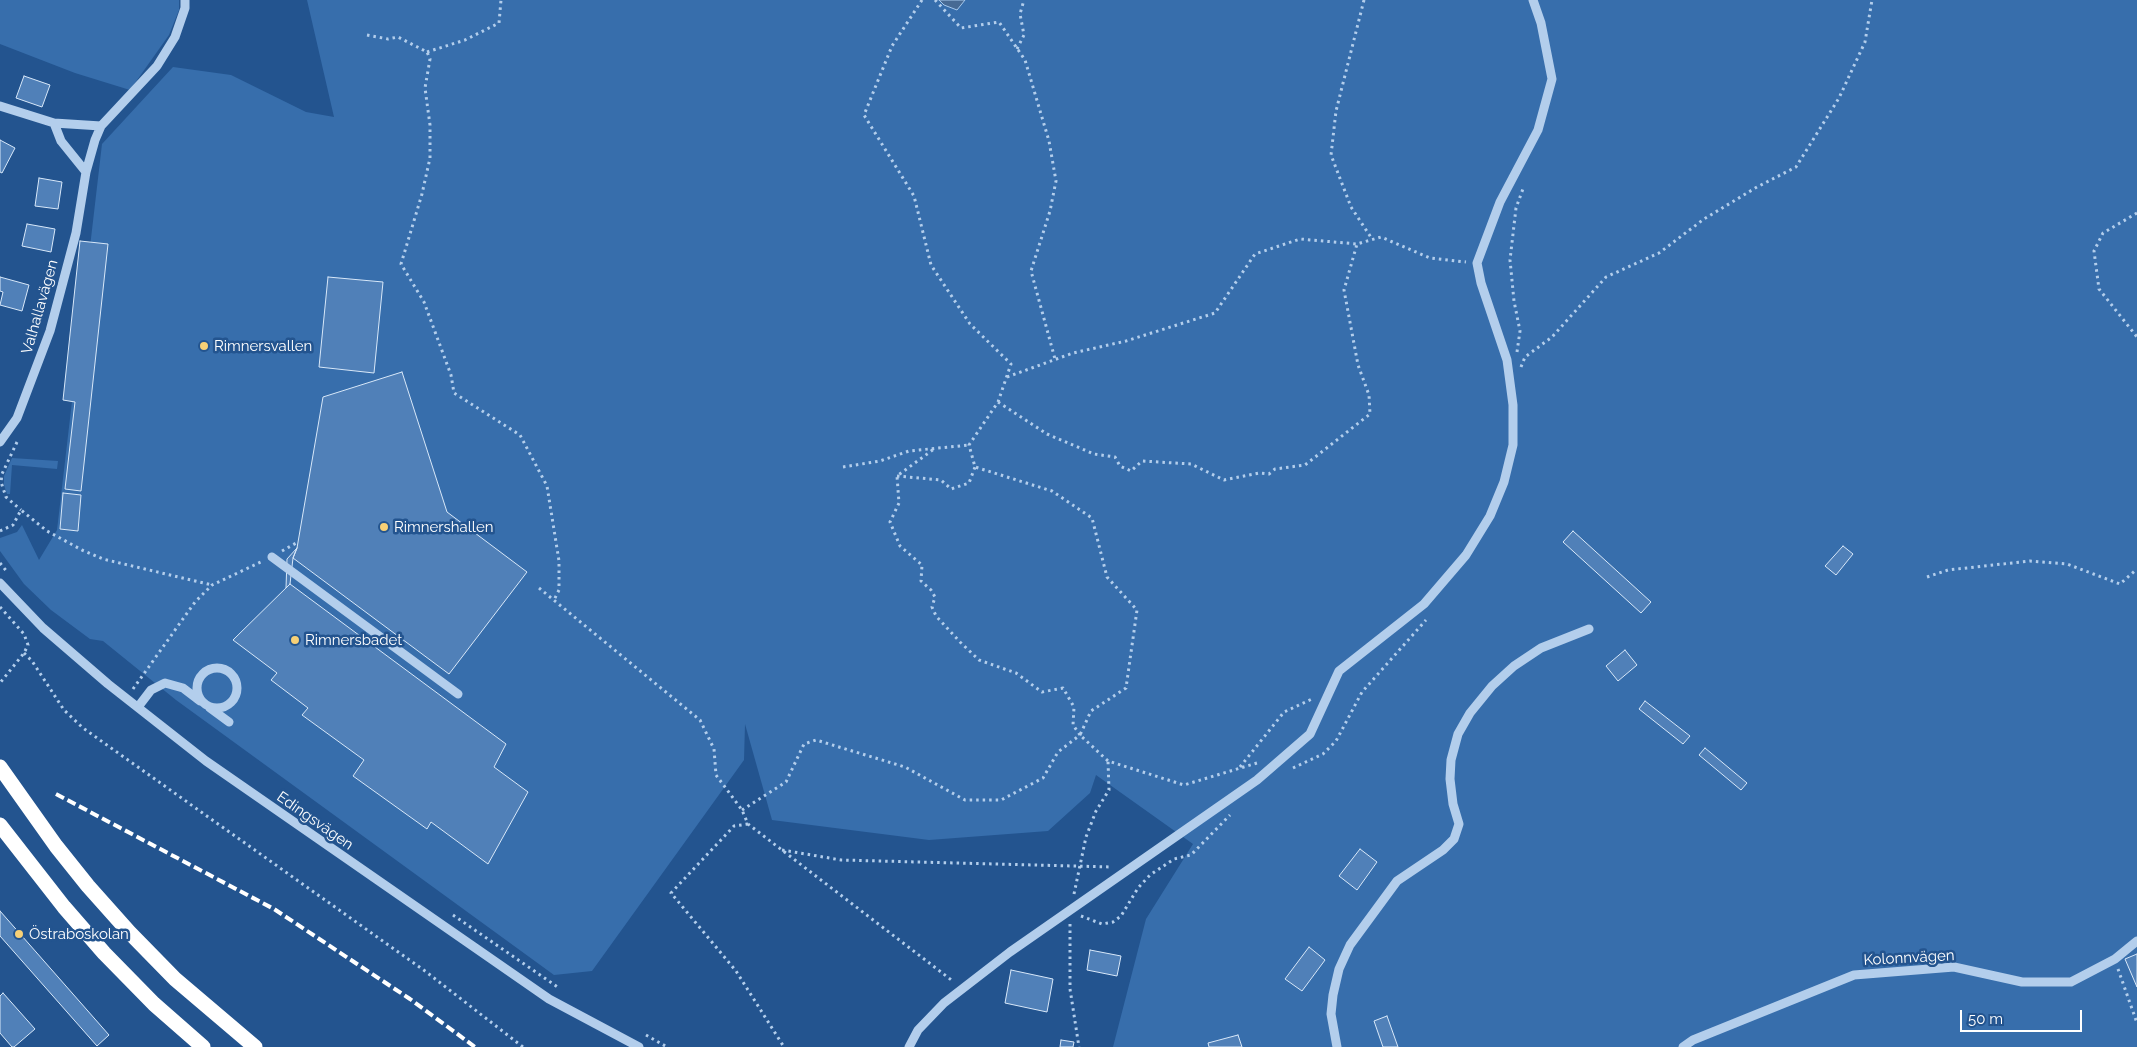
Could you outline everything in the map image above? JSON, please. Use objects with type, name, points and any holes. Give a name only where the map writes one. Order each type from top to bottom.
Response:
[{"type":"highway","points":[[0,766],[16,793],[62,852],[129,932],[175,979],[255,1047]]},
{"type":"highway","points":[[0,825],[64,907],[104,953],[154,1004],[202,1047]]},
{"type":"street","name":"Valhallavägen","points":[[0,442],[18,418],[50,330],[76,233],[86,172],[95,140],[101,126],[157,66],[175,37],[185,8],[185,0]]},
{"type":"street","points":[[909,1047],[918,1030],[944,1003],[1010,952],[1257,780],[1310,734],[1339,671],[1424,604],[1466,554],[1490,516],[1504,482],[1513,445],[1513,405],[1508,360],[1481,283],[1477,263],[1500,202],[1538,130],[1552,79],[1541,24],[1533,0]]},
{"type":"street","points":[[0,106],[54,123],[101,126]]},
{"type":"street","points":[[54,123],[62,140],[86,172]]},
{"type":"street","points":[[272,557],[458,694]]},
{"type":"street","name":"Edingsvägen","points":[[0,583],[43,628],[206,761],[549,1000],[639,1047]]},
{"type":"street","points":[[1337,1047],[1331,1014],[1333,995],[1339,969],[1350,945],[1396,881],[1443,850],[1454,839],[1459,824],[1451,787],[1451,760],[1458,734],[1470,713],[1492,686],[1514,666],[1541,648],[1590,630]]},
{"type":"street","points":[[215,667],[229,671],[237,683],[236,697],[225,706],[211,708],[205,704],[200,700],[196,686],[202,673],[215,667]]},
{"type":"street","points":[[138,707],[158,685],[165,683],[183,688],[229,722]]},
{"type":"street","name":"Kolonnvägen","points":[[1683,1047],[1693,1040],[1854,975],[1954,967],[2022,982],[2071,982],[2115,959],[2137,941]]},
{"type":"path","points":[[427,52],[464,40],[499,23],[501,0]]},
{"type":"path","points":[[897,476],[941,480],[951,489],[969,483],[975,467],[970,445],[998,402],[1011,364],[970,324],[931,265],[914,196],[864,115],[892,46],[922,0]]},
{"type":"path","points":[[935,0],[961,28],[999,22],[1025,60],[1049,141],[1056,181],[1050,211],[1030,271],[1055,359]]},
{"type":"path","points":[[1017,49],[1024,35],[1020,14],[1024,0]]},
{"type":"path","points":[[1364,0],[1336,111],[1331,155],[1352,208],[1372,240]]},
{"type":"path","points":[[368,35],[388,39],[398,37],[427,52],[430,59],[425,88],[430,125],[430,158],[422,194],[401,264],[424,302],[451,375],[454,393],[520,435],[547,486],[559,561],[559,590],[554,600]]},
{"type":"path","points":[[1517,354],[1520,331],[1514,301],[1510,260],[1511,235],[1516,208],[1527,180]]},
{"type":"path","points":[[2137,213],[2103,233],[2094,251],[2099,289],[2137,337]]},
{"type":"path","points":[[1006,377],[1073,352],[1126,341],[1215,313],[1255,254],[1300,240],[1357,244],[1380,237],[1430,258],[1477,263]]},
{"type":"path","points":[[998,402],[1047,434],[1094,454],[1115,457],[1120,466],[1131,471],[1142,460],[1191,464],[1224,480],[1259,473],[1269,474],[1275,468],[1305,465],[1370,414],[1369,395],[1358,365],[1344,290],[1357,244]]},
{"type":"path","points":[[1510,384],[1521,372],[1516,362]]},
{"type":"path","points":[[17,442],[2,474],[1,482],[6,497],[47,531],[103,559],[212,585]]},
{"type":"path","points":[[843,467],[880,461],[909,451],[970,445]]},
{"type":"path","points":[[897,476],[934,449]]},
{"type":"path","points":[[742,810],[786,782],[804,744],[816,740],[905,767],[965,800],[1001,800],[1043,778],[1058,752],[1080,736],[1092,710],[1126,688],[1137,610],[1107,577],[1092,518],[1052,491],[975,467]]},
{"type":"path","points":[[897,476],[900,503],[890,522],[900,546],[922,565],[921,581],[931,590],[935,597],[932,607],[936,616],[979,660],[1016,673],[1042,692],[1063,688],[1074,707],[1073,725],[1080,736],[1108,761],[1184,785],[1285,755]]},
{"type":"path","points":[[0,531],[13,525],[21,510]]},
{"type":"path","points":[[145,698],[133,689],[196,602],[212,585],[272,557],[298,542]]},
{"type":"path","points":[[1927,577],[1948,570],[2030,561],[2067,564],[2120,584],[2137,569]]},
{"type":"path","points":[[539,588],[700,720],[714,749],[716,775],[742,810],[748,824],[962,989]]},
{"type":"path","points":[[0,607],[28,640],[24,654],[0,683]]},
{"type":"path","points":[[24,654],[32,661],[64,710],[82,728],[425,971],[523,1047]]},
{"type":"path","points":[[1239,768],[1284,712],[1328,692]]},
{"type":"path","points":[[1079,1047],[1070,989],[1070,911],[1086,837],[1096,811],[1109,790],[1108,761]]},
{"type":"path","points":[[748,824],[734,826],[671,893],[736,971],[784,1047]]},
{"type":"path","points":[[781,849],[841,860],[1130,867]]},
{"type":"path","points":[[452,914],[566,992]]},
{"type":"path","points":[[2115,959],[2137,1024]]},
{"type":"path","points":[[643,1033],[668,1047]]},
{"type":"shaded area","points":[[0,0],[179,0],[179,10],[169,35],[130,90],[75,73],[0,44]]},
{"type":"shaded area","points":[[307,0],[939,0],[944,5],[957,10],[965,0],[2137,0],[2137,1047],[1113,1047],[1146,919],[1193,844],[1096,775],[1090,793],[1048,831],[929,840],[772,820],[745,724],[744,760],[592,971],[554,975],[176,700],[103,641],[90,639],[51,610],[24,584],[0,551],[0,538],[17,532],[22,525],[39,560],[57,530],[102,144],[173,67],[231,75],[306,112],[334,117]]},
{"type":"shaded area","points":[[939,0],[965,0],[957,10],[944,5]]},
{"type":"shaded area","points":[[12,458],[58,461],[57,469],[12,465],[10,494],[7,494],[4,476]]},
{"type":"building","points":[[24,76],[50,85],[42,107],[16,98]]},
{"type":"building","points":[[0,140],[15,148],[2,173],[0,172]]},
{"type":"building","points":[[39,178],[62,182],[58,209],[35,206]]},
{"type":"building","points":[[27,224],[55,229],[51,252],[22,246]]},
{"type":"building","points":[[80,241],[108,244],[81,491],[65,489],[75,402],[63,400]]},
{"type":"building","points":[[0,277],[29,285],[22,311],[0,305],[3,292],[0,291]]},
{"type":"building","points":[[328,277],[383,282],[374,373],[319,367]]},
{"type":"building","name":"Rimnershallen","points":[[402,372],[447,512],[527,572],[449,674],[293,558],[297,548],[323,397]]},
{"type":"building","points":[[63,493],[81,495],[78,531],[60,529]]},
{"type":"building","points":[[1573,531],[1651,602],[1641,613],[1563,542]]},
{"type":"building","points":[[1843,546],[1853,554],[1836,575],[1825,566]]},
{"type":"building","points":[[297,548],[293,558],[290,584],[286,588],[287,559]]},
{"type":"building","points":[[290,584],[506,744],[494,767],[528,792],[488,864],[431,822],[427,829],[353,776],[364,760],[302,715],[308,708],[271,680],[277,673],[233,640]]},
{"type":"building","points":[[1625,650],[1637,665],[1618,681],[1606,666]]},
{"type":"building","points":[[1645,701],[1690,736],[1683,744],[1639,709]]},
{"type":"building","points":[[1705,748],[1747,783],[1741,790],[1699,755]]},
{"type":"building","points":[[1360,849],[1377,862],[1357,890],[1339,876]]},
{"type":"building","points":[[0,911],[109,1035],[97,1046],[0,936]]},
{"type":"building","points":[[1309,947],[1325,960],[1302,991],[1285,979]]},
{"type":"building","points":[[1090,950],[1121,956],[1117,976],[1087,970]]},
{"type":"building","points":[[2137,954],[2137,987],[2125,959]]},
{"type":"building","points":[[1011,970],[1053,979],[1047,1012],[1005,1003]]},
{"type":"building","points":[[3,993],[35,1029],[14,1047],[0,1033],[0,996]]},
{"type":"building","points":[[1387,1016],[1398,1047],[1383,1047],[1374,1021]]},
{"type":"building","points":[[1238,1035],[1242,1047],[1209,1047],[1208,1043]]},
{"type":"building","points":[[1061,1040],[1074,1042],[1073,1047],[1060,1047]]},
{"type":"railway","points":[[56,794],[274,909],[410,999],[475,1047]]},
{"type":"place","name":"Rimnersvallen","points":[[204,346]]},
{"type":"place","name":"Rimnershallen","points":[[384,527]]},
{"type":"place","name":"Rimnersbadet","points":[[295,640]]},
{"type":"place","name":"Östraboskolan","points":[[19,934]]}]
